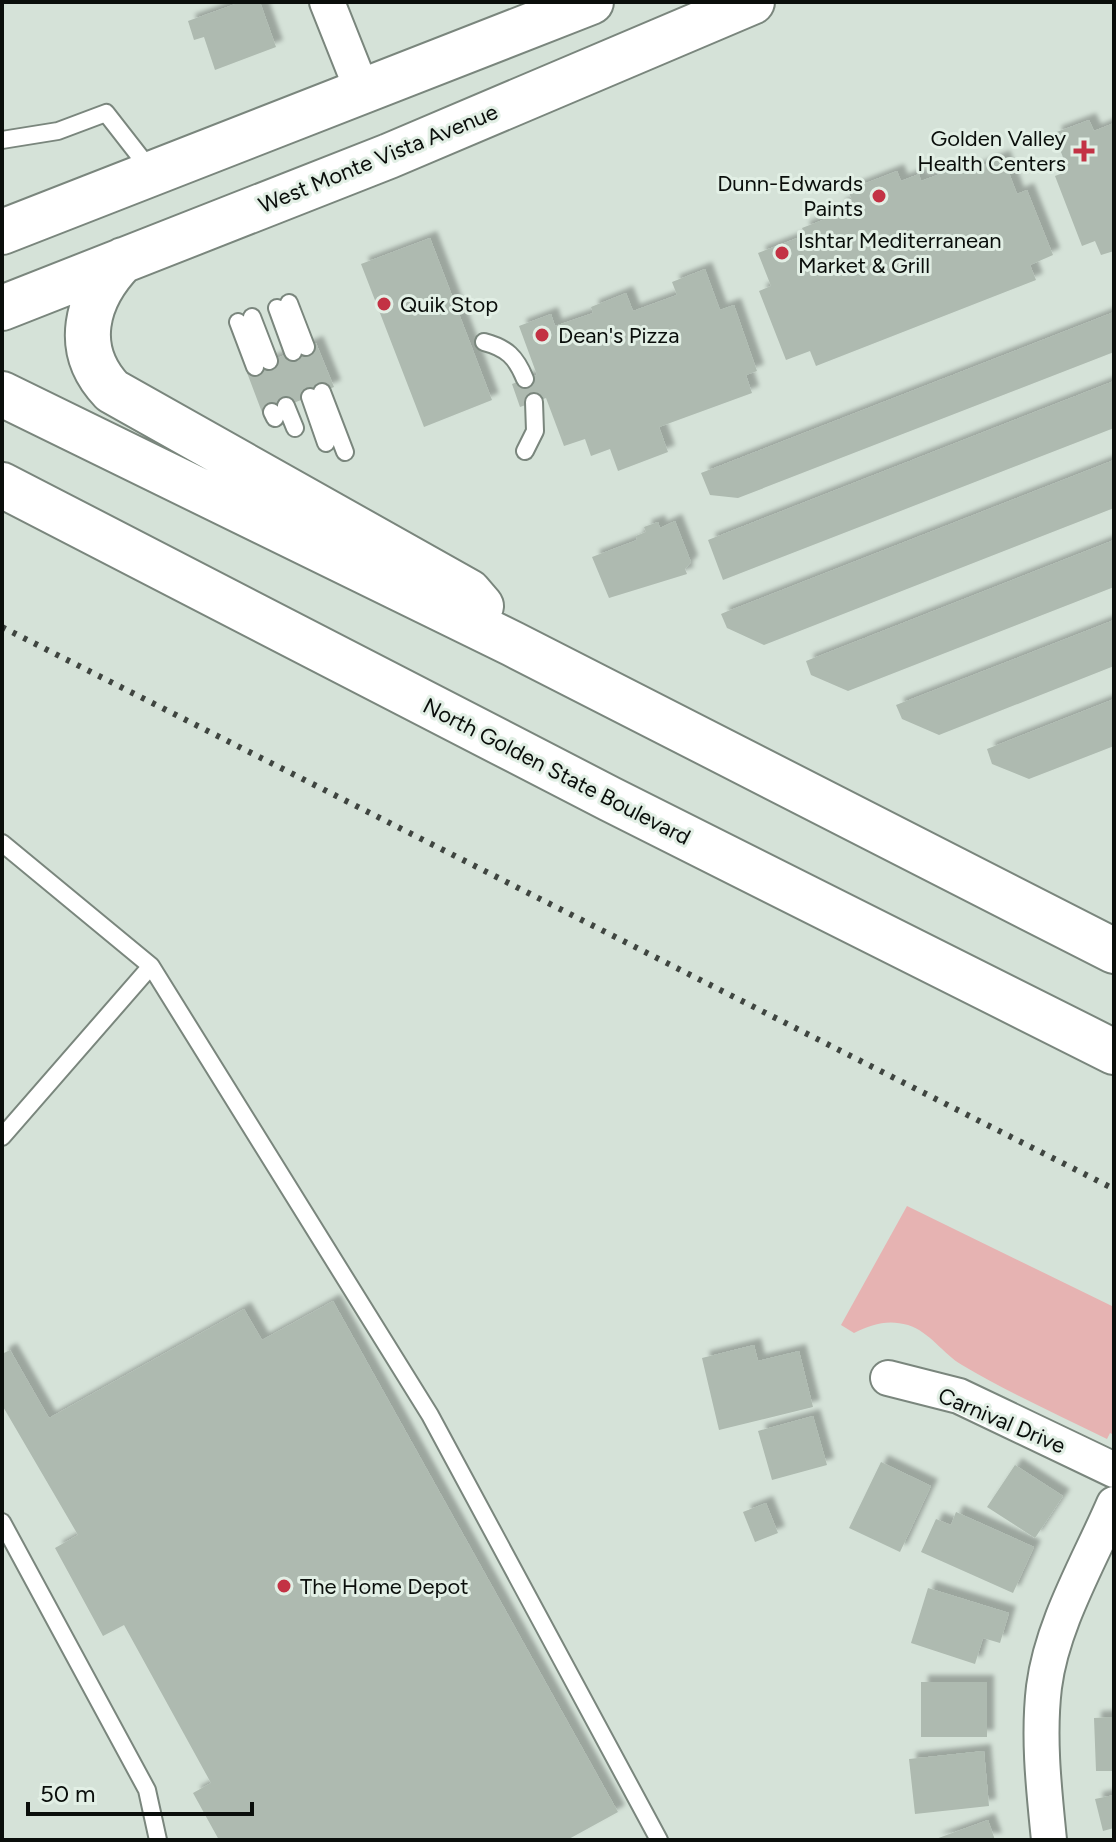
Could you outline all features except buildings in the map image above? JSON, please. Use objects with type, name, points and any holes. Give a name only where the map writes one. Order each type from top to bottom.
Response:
[{"type":"main road","points":[[2,232],[591,2]]},
{"type":"main road","name":"West Monte Vista Avenue","points":[[2,308],[389,156],[752,2]]},
{"type":"main road","points":[[2,209],[84,178],[153,173]]},
{"type":"main road","points":[[123,260],[95,296],[87,325],[90,359],[112,391],[469,592],[513,644]]},
{"type":"main road","points":[[2,394],[513,644],[1114,951]]},
{"type":"main road","name":"North Golden State Boulevard","points":[[2,485],[624,806],[1114,1052]]},
{"type":"street","points":[[327,2],[362,90]]},
{"type":"street","name":"Carnival Drive","points":[[888,1378],[959,1396],[1114,1470]]},
{"type":"street","points":[[1049,1840],[1042,1766],[1045,1686],[1061,1625],[1114,1504]]},
{"type":"lane","points":[[2,140],[58,131],[106,113],[153,173]]},
{"type":"lane","points":[[283,306],[299,350]]},
{"type":"lane","points":[[245,320],[262,364]]},
{"type":"lane","points":[[484,342],[501,347],[517,359],[525,379]]},
{"type":"lane","points":[[326,443],[316,394],[345,452]]},
{"type":"lane","points":[[525,451],[535,431],[534,402]]},
{"type":"lane","points":[[278,412],[295,428]]},
{"type":"lane","points":[[2,843],[151,966],[430,1415],[659,1840]]},
{"type":"lane","points":[[2,1137],[151,966]]},
{"type":"lane","points":[[2,1522],[147,1790],[158,1840]]},
{"type":"shaded area","points":[[907,1206],[1114,1307],[1114,1435],[1110,1433],[1107,1439],[998,1385],[955,1360],[916,1328],[894,1322],[880,1323],[854,1333],[841,1325]]},
{"type":"railway","points":[[2,627],[1114,1189]]},
{"type":"place","name":"Golden Valley Health Centers","points":[[1084,151]]},
{"type":"place","name":"Dunn-Edwards Paints","points":[[879,196]]},
{"type":"place","name":"Ishtar Mediterranean Market & Grill","points":[[782,253]]},
{"type":"place","name":"Quik Stop","points":[[384,304]]},
{"type":"place","name":"Dean's Pizza","points":[[542,335]]},
{"type":"place","name":"The Home Depot","points":[[284,1586]]}]
